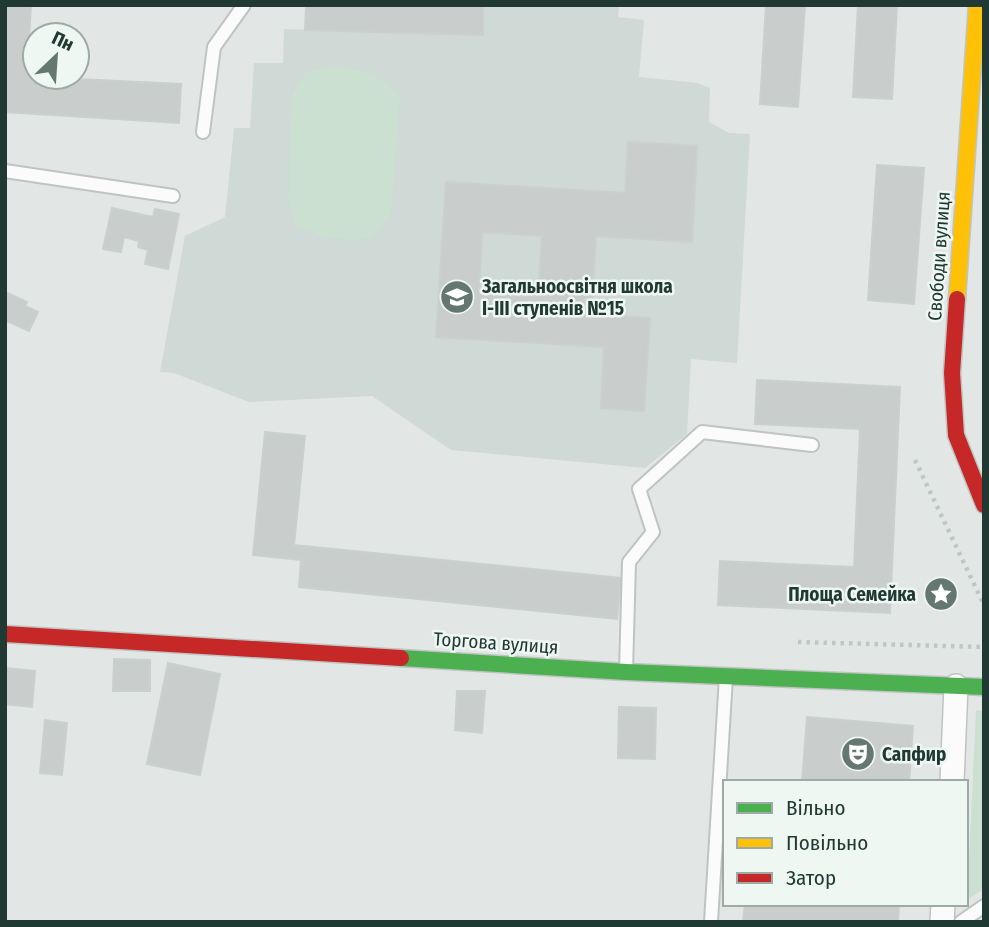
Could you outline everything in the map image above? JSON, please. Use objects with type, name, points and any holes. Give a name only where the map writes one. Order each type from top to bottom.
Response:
[{"type":"street","name":"Свободи вулиця","points":[[977,5],[952,373],[956,435],[984,505]]},
{"type":"street","name":"Торгова вулиця","points":[[5,634],[626,672],[984,687]]},
{"type":"street","points":[[951,780],[956,686]]},
{"type":"lane","points":[[203,132],[214,47],[244,5]]},
{"type":"lane","points":[[5,171],[173,196]]},
{"type":"lane","points":[[626,672],[629,562],[653,532],[639,489],[702,432],[812,445]]},
{"type":"lane","points":[[710,922],[726,676]]},
{"type":"lane","points":[[961,922],[984,906]]},
{"type":"path","points":[[915,460],[984,605]]},
{"type":"path","points":[[798,642],[984,647]]},
{"type":"shaded area","name":"Загальноосвітня школа І-ІІІ ступенів №15","points":[[483,5],[619,5],[618,17],[644,20],[639,77],[698,83],[710,88],[709,122],[729,133],[750,134],[737,363],[691,359],[687,434],[645,468],[451,450],[372,396],[249,402],[174,373],[160,372],[185,236],[225,217],[234,128],[250,128],[254,63],[283,63],[284,29],[482,35]]},
{"type":"green space","points":[[327,67],[351,68],[368,73],[400,97],[391,215],[372,237],[353,241],[321,236],[296,224],[288,202],[292,95],[305,73]]},
{"type":"green space","points":[[976,710],[984,711],[984,889],[968,899]]},
{"type":"building","points":[[5,5],[31,5],[30,21],[21,21],[21,91],[91,91],[91,80],[181,84],[179,123],[5,112]]},
{"type":"building","points":[[306,5],[483,5],[483,35],[305,30]]},
{"type":"building","points":[[766,5],[805,5],[798,107],[760,104]]},
{"type":"building","points":[[858,5],[897,5],[892,99],[853,97]]},
{"type":"building","points":[[628,142],[697,146],[692,242],[596,236],[591,315],[650,318],[644,411],[601,408],[604,347],[436,337],[446,182],[625,193]],"holes":[[[482,232],[542,236],[538,297],[479,293]]]},
{"type":"building","points":[[877,165],[924,168],[914,304],[868,300]]},
{"type":"building","points":[[112,208],[153,217],[155,209],[179,214],[168,269],[145,264],[148,250],[138,247],[139,241],[124,237],[121,252],[103,249]]},
{"type":"building","points":[[5,292],[27,302],[25,306],[38,312],[29,331],[5,320]]},
{"type":"building","points":[[757,380],[900,387],[890,613],[718,605],[720,561],[854,567],[860,429],[755,424]]},
{"type":"building","points":[[265,432],[305,436],[294,545],[621,578],[617,619],[299,587],[301,560],[253,555]]},
{"type":"building","points":[[114,659],[150,660],[150,691],[113,691]]},
{"type":"building","points":[[168,663],[220,674],[200,775],[147,764]]},
{"type":"building","points":[[5,668],[35,671],[32,707],[5,704]]},
{"type":"building","points":[[457,691],[485,691],[482,733],[455,730]]},
{"type":"building","points":[[619,707],[656,708],[655,759],[618,758]]},
{"type":"building","name":"Сапфир","points":[[807,717],[913,726],[909,780],[802,780]]},
{"type":"building","points":[[45,720],[67,723],[62,775],[40,773]]},
{"type":"building","points":[[745,906],[899,906],[898,922],[743,922]]},
{"type":"traffic: fast","points":[[401,658],[626,672],[984,687]]},
{"type":"traffic: slow","points":[[957,299],[977,5]]},
{"type":"traffic: jam","points":[[957,299],[952,373],[956,435],[984,505]]},
{"type":"traffic: jam","points":[[5,634],[401,658]]},
{"type":"place","name":"Загальноосвітня школа І-ІІІ ступенів №15","points":[[457,297]]},
{"type":"place","name":"Площа Семейка","points":[[941,594]]},
{"type":"place","name":"Сапфир","points":[[858,754]]}]
